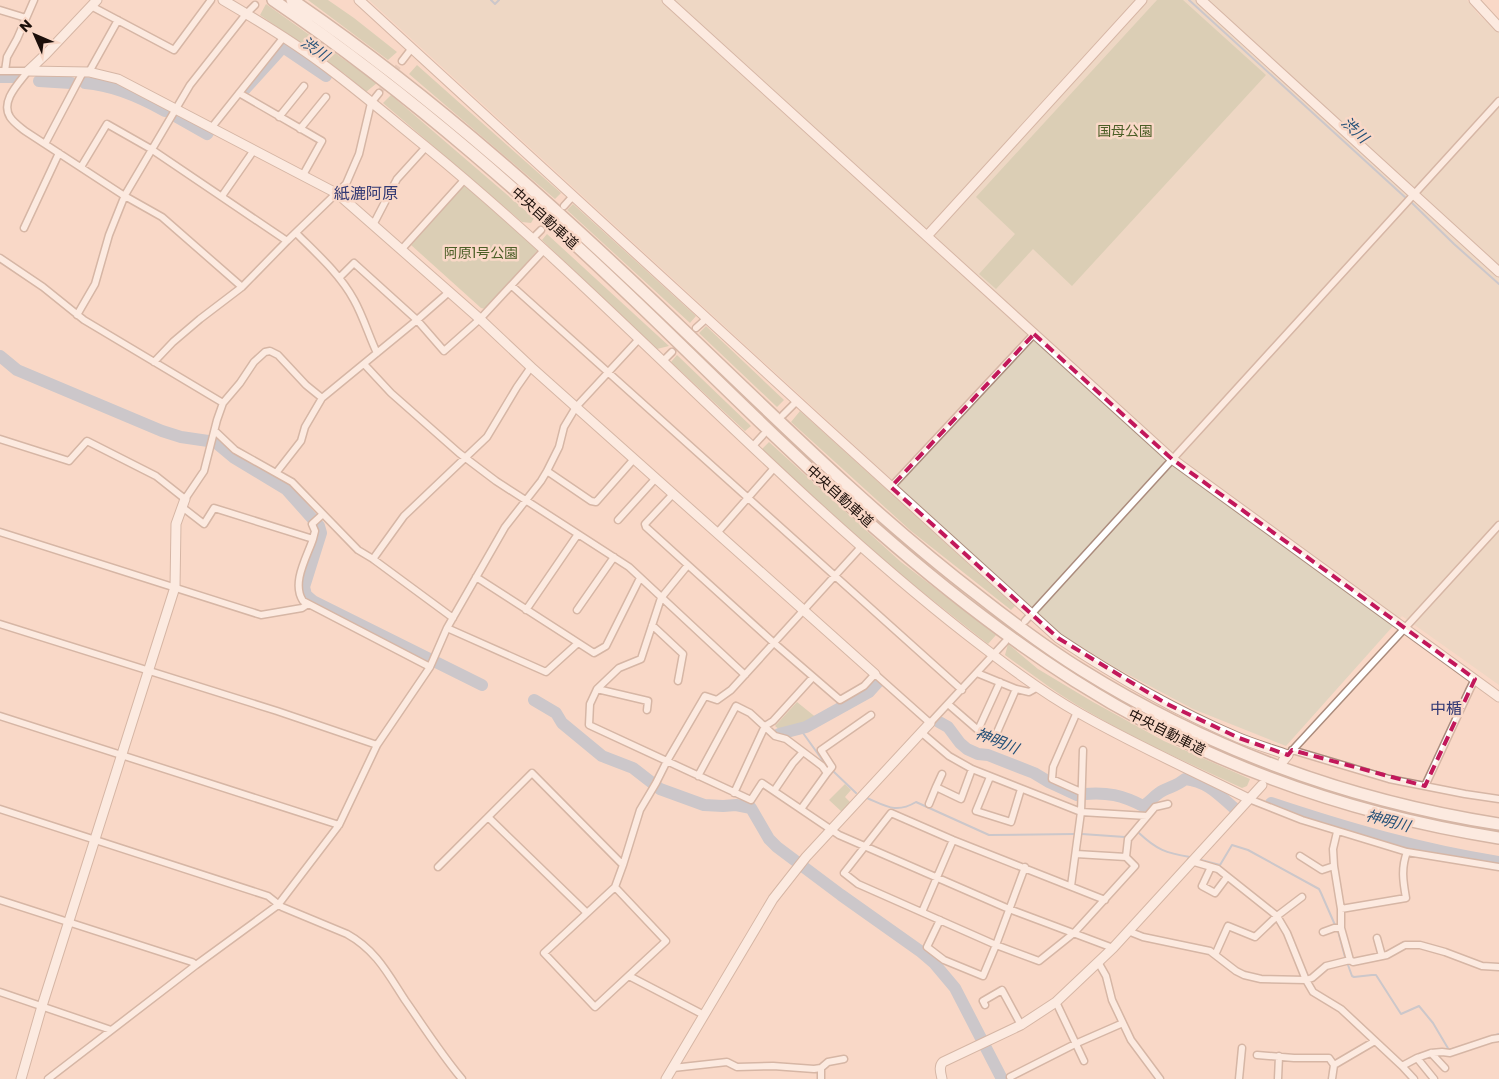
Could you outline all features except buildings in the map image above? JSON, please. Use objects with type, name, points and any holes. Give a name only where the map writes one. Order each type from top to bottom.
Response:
[{"type":"highway","name":"中央自動車道","points":[[272,0],[352,56],[469,150],[593,261],[863,518],[984,618],[1067,676],[1172,736],[1262,776],[1308,793],[1366,810],[1443,828],[1499,838]]},
{"type":"highway","name":"中央自動車道","points":[[292,0],[330,26],[410,87],[476,141],[601,252],[865,502],[949,573],[1052,650],[1080,669],[1176,723],[1268,763],[1361,795],[1451,816],[1499,824]]},
{"type":"street","points":[[34,0],[2,71],[86,72],[118,80],[338,194],[480,319],[531,367],[930,724]]},
{"type":"street","points":[[211,0],[174,50],[118,20],[94,3],[28,71],[11,92],[7,100],[8,116],[25,131],[124,195],[162,217],[242,287]]},
{"type":"street","points":[[223,0],[325,66],[465,179],[544,250],[861,547],[968,636],[1038,687],[1077,712],[1146,749],[1249,799],[1302,820],[1407,852],[1434,858],[1499,867]]},
{"type":"street","points":[[359,0],[891,487],[1028,618],[1090,659],[1167,704],[1239,738],[1287,755],[1390,779],[1499,799]]},
{"type":"street","points":[[668,0],[1172,460],[1499,697]]},
{"type":"street","points":[[927,236],[1142,0]]},
{"type":"street","points":[[1201,0],[1499,272]]},
{"type":"street","points":[[1474,0],[1499,27]]},
{"type":"street","points":[[77,315],[95,284],[108,236],[124,195],[190,85],[255,5]]},
{"type":"street","points":[[0,10],[26,18]]},
{"type":"street","points":[[45,144],[118,20]]},
{"type":"street","points":[[212,128],[284,38]]},
{"type":"street","points":[[402,61],[412,48]]},
{"type":"street","points":[[279,116],[304,86]]},
{"type":"street","points":[[239,93],[322,142],[302,175]]},
{"type":"street","points":[[154,362],[172,342],[242,287],[287,241],[338,194],[346,184],[359,154],[372,103],[379,93]]},
{"type":"street","points":[[300,129],[326,97]]},
{"type":"street","points":[[1028,618],[1499,101]]},
{"type":"street","points":[[81,167],[107,124],[151,148],[287,241]]},
{"type":"street","points":[[373,225],[397,179],[426,147]]},
{"type":"street","points":[[222,196],[254,150]]},
{"type":"street","points":[[24,228],[59,152]]},
{"type":"street","points":[[401,250],[465,179]]},
{"type":"street","points":[[564,206],[573,196]]},
{"type":"street","points":[[532,240],[542,230]]},
{"type":"street","points":[[296,233],[339,278],[354,299],[377,353]]},
{"type":"street","points":[[339,278],[354,263],[417,320],[444,351],[480,319],[544,250]]},
{"type":"street","points":[[0,258],[84,320],[223,403]]},
{"type":"street","points":[[512,286],[962,690]]},
{"type":"street","points":[[276,473],[301,441],[305,427],[322,398],[449,292]]},
{"type":"street","points":[[696,328],[707,318]]},
{"type":"street","points":[[891,487],[1034,334]]},
{"type":"street","points":[[48,1079],[196,965],[278,905],[339,825],[377,745],[432,664],[447,628],[505,527],[547,471],[559,446],[564,427],[576,407],[639,339]]},
{"type":"street","points":[[21,1079],[42,1006],[175,587],[176,524],[184,503],[204,471],[223,403],[254,362],[265,352],[270,351],[278,355],[322,398]]},
{"type":"street","points":[[663,361],[672,352]]},
{"type":"street","points":[[364,364],[391,393],[466,458],[496,481],[629,567],[745,675]]},
{"type":"street","points":[[373,559],[404,516],[487,437],[531,367]]},
{"type":"street","points":[[784,414],[797,401]]},
{"type":"street","points":[[215,431],[235,450],[292,482],[358,550],[453,618]]},
{"type":"street","points":[[753,446],[764,435]]},
{"type":"street","points":[[0,439],[69,461],[87,441],[156,476],[204,524],[214,508],[313,539]]},
{"type":"street","points":[[547,471],[591,501],[596,502],[634,459]]},
{"type":"street","points":[[717,533],[775,467]]},
{"type":"street","points":[[618,520],[656,478]]},
{"type":"street","points":[[673,494],[645,524],[646,527],[774,643],[840,700],[864,686],[875,674]]},
{"type":"street","points":[[322,514],[312,524],[314,531],[313,539],[298,585],[303,601],[432,664]]},
{"type":"street","points":[[1287,755],[1499,525]]},
{"type":"street","points":[[0,532],[261,615],[302,608],[308,604]]},
{"type":"street","points":[[526,610],[578,534]]},
{"type":"street","points":[[615,887],[666,941],[595,1008],[544,953],[615,887],[640,810],[705,696],[717,700],[731,690],[861,547]]},
{"type":"street","points":[[576,610],[614,557]]},
{"type":"street","points":[[688,565],[661,598],[641,659],[619,668],[597,689],[590,704],[589,725],[751,800],[762,783],[839,834],[1009,909],[1113,948]]},
{"type":"street","points":[[476,577],[594,653],[606,646],[640,578]]},
{"type":"street","points":[[0,624],[268,708],[377,745]]},
{"type":"street","points":[[652,626],[683,654],[678,681]]},
{"type":"street","points":[[447,628],[546,672],[578,643]]},
{"type":"street","points":[[666,1079],[774,899],[806,857],[962,690],[1004,642]]},
{"type":"street","points":[[977,673],[1016,689],[1029,692],[1038,687]]},
{"type":"street","points":[[734,793],[765,726],[773,721],[813,677]]},
{"type":"street","points":[[1425,786],[1470,689],[1476,680]]},
{"type":"street","points":[[948,704],[978,730],[1000,682]]},
{"type":"street","points":[[597,689],[648,701],[646,710]]},
{"type":"street","points":[[996,737],[1016,689]]},
{"type":"street","points":[[698,776],[736,706],[750,713],[775,736],[786,739],[822,766],[827,773]]},
{"type":"street","points":[[1077,712],[1053,767],[1052,779],[1081,792]]},
{"type":"street","points":[[801,809],[832,767],[821,750],[871,715]]},
{"type":"street","points":[[0,716],[339,825]]},
{"type":"street","points":[[922,733],[948,756],[972,769],[1081,812],[1147,816]]},
{"type":"street","points":[[1071,886],[1081,812],[1083,750]]},
{"type":"street","points":[[774,791],[803,752]]},
{"type":"street","points":[[936,787],[960,799],[972,769]]},
{"type":"street","points":[[438,867],[532,773],[623,865]]},
{"type":"street","points":[[929,804],[942,774]]},
{"type":"street","points":[[990,777],[976,811],[1011,822],[1021,789]]},
{"type":"street","points":[[942,1079],[940,1069],[943,1062],[1022,1025],[1056,1002],[1113,948],[1262,784]]},
{"type":"street","points":[[1126,857],[1128,839],[1154,808],[1168,804]]},
{"type":"street","points":[[0,810],[268,896],[278,905],[347,934],[365,946],[382,965],[439,1050],[462,1079]]},
{"type":"street","points":[[1076,854],[1126,857],[1135,866],[1105,900],[1074,933],[1039,961],[996,945],[858,884],[844,873],[891,813],[953,840],[1105,900]]},
{"type":"street","points":[[488,816],[587,913]]},
{"type":"street","points":[[1338,832],[1333,849],[1334,866],[1341,908],[1341,928],[1350,960]]},
{"type":"street","points":[[922,912],[953,840]]},
{"type":"street","points":[[1341,908],[1406,898],[1402,868],[1407,852]]},
{"type":"street","points":[[1300,856],[1322,870],[1334,866]]},
{"type":"street","points":[[1191,861],[1218,870],[1277,916],[1287,933],[1306,980],[1314,992],[1341,1009],[1414,1079]]},
{"type":"street","points":[[940,920],[927,947],[944,960],[983,976],[1025,867]]},
{"type":"street","points":[[1211,868],[1202,886],[1215,893],[1227,877]]},
{"type":"street","points":[[1215,955],[1228,926],[1255,938],[1277,916],[1302,897]]},
{"type":"street","points":[[0,900],[192,962],[196,965]]},
{"type":"street","points":[[1323,932],[1334,928],[1341,928]]},
{"type":"street","points":[[1128,931],[1142,937],[1210,951],[1236,972],[1261,979],[1306,980],[1312,978],[1326,966],[1350,960],[1353,962],[1387,955],[1405,945],[1420,945],[1446,952],[1482,966],[1499,967]]},
{"type":"street","points":[[1377,938],[1382,956]]},
{"type":"street","points":[[1098,962],[1106,976],[1112,1000],[1131,1040],[1160,1079]]},
{"type":"street","points":[[629,976],[704,1015]]},
{"type":"street","points":[[985,1005],[983,1001],[1002,990],[1022,1025]]},
{"type":"street","points":[[0,992],[111,1030]]},
{"type":"street","points":[[1056,1002],[1084,1061]]},
{"type":"street","points":[[1010,1077],[1122,1023]]},
{"type":"street","points":[[1402,1066],[1431,1053],[1450,1053],[1499,1038]]},
{"type":"street","points":[[1334,1065],[1375,1041]]},
{"type":"street","points":[[1239,1079],[1242,1048]]},
{"type":"street","points":[[1431,1053],[1445,1068]]},
{"type":"street","points":[[1257,1055],[1329,1058],[1334,1065],[1332,1079]]},
{"type":"street","points":[[1278,1079],[1279,1056]]},
{"type":"street","points":[[1417,1058],[1434,1079]]},
{"type":"street","points":[[673,1068],[727,1062],[737,1068],[773,1066],[814,1069],[821,1068],[828,1062],[844,1059]]},
{"type":"street","points":[[821,1068],[821,1079]]},
{"type":"highlighted area","points":[[1034,334],[1172,459],[1475,679],[1425,786],[1292,750],[1288,755],[1239,738],[1167,704],[1058,638],[891,487]]},
{"type":"shaded area","points":[[369,0],[1467,0],[1479,15],[1499,33],[1499,685],[1402,616],[1286,746],[1193,709],[1116,668],[1060,634]]},
{"type":"green space","points":[[308,0],[328,0],[397,52],[388,60]]},
{"type":"green space","name":"国母公園","points":[[1157,0],[1183,0],[1266,75],[1072,286],[1033,249],[996,289],[979,274],[1015,234],[976,197]]},
{"type":"green space","points":[[266,4],[377,83],[366,92],[345,74],[260,15]]},
{"type":"green space","points":[[417,65],[561,193],[555,199],[409,74]]},
{"type":"green space","points":[[391,95],[534,218],[531,223],[522,222],[383,103]]},
{"type":"green space","name":"阿原1号公園","points":[[464,185],[538,250],[485,309],[481,308],[411,245]]},
{"type":"green space","points":[[573,204],[696,316],[690,323],[567,210]]},
{"type":"green space","points":[[547,234],[669,346],[657,349],[542,240]]},
{"type":"green space","points":[[706,326],[784,400],[777,407],[699,333]]},
{"type":"green space","points":[[677,355],[751,426],[745,431],[671,362]]},
{"type":"green space","points":[[800,411],[1015,606],[1011,610],[911,531],[791,422]]},
{"type":"green space","points":[[769,442],[901,562],[996,635],[988,644],[892,568],[762,449]]},
{"type":"green space","points":[[1008,644],[1038,669],[1093,702],[1164,741],[1250,779],[1247,786],[1242,788],[1173,756],[1127,733],[1061,695],[1005,655]]},
{"type":"green space","points":[[797,702],[818,719],[805,726],[781,731],[775,726]]},
{"type":"green space","points":[[845,784],[851,790],[845,797],[851,803],[843,813],[829,800]]},
{"type":"waterway","name":"渋川","points":[[491,0],[495,4],[499,0]]},
{"type":"waterway","name":"渋川","points":[[1189,0],[1407,199]]},
{"type":"waterway","name":"渋川","points":[[245,89],[283,47],[326,76]]},
{"type":"waterway","name":"渋川","points":[[0,77],[16,77]]},
{"type":"waterway","name":"渋川","points":[[39,81],[71,83]]},
{"type":"waterway","name":"渋川","points":[[85,83],[106,86],[147,101],[165,111]]},
{"type":"waterway","name":"渋川","points":[[177,117],[208,133]]},
{"type":"waterway","name":"渋川","points":[[1411,202],[1499,284]]},
{"type":"waterway","points":[[0,356],[17,370],[162,431],[181,437],[215,442],[233,457],[286,489],[319,526],[321,533],[304,587],[306,595],[313,601],[482,685]]},
{"type":"waterway","name":"神明川","points":[[779,734],[806,727],[869,692],[878,682]]},
{"type":"waterway","points":[[534,700],[556,713],[562,723],[602,756],[633,768],[660,789],[704,805],[736,805],[751,808],[769,839],[777,847],[934,963],[955,988],[1002,1079]]},
{"type":"waterway","name":"神明川","points":[[939,722],[948,727],[967,749],[1034,773],[1077,795]]},
{"type":"waterway","points":[[801,728],[826,765]]},
{"type":"waterway","points":[[833,771],[856,793]]},
{"type":"waterway","name":"神明川","points":[[1084,794],[1100,793],[1114,795],[1143,806],[1162,791],[1185,779],[1193,780],[1206,786],[1234,808]]},
{"type":"waterway","points":[[867,798],[891,808],[903,808],[916,802],[989,835],[1075,834]]},
{"type":"waterway","name":"神明川","points":[[1271,803],[1384,837],[1441,851],[1499,862]]},
{"type":"waterway","points":[[1139,833],[1162,850],[1190,857]]},
{"type":"waterway","points":[[1082,834],[1125,837],[1128,834]]},
{"type":"waterway","points":[[1201,860],[1220,865],[1232,845],[1248,850],[1319,889],[1335,925]]},
{"type":"waterway","points":[[1338,931],[1345,957]]},
{"type":"waterway","points":[[1348,965],[1354,977],[1376,975],[1401,1014],[1419,1006],[1433,1023],[1449,1050],[1499,1034]]},
{"type":"tunnel","points":[[379,93],[402,61]]},
{"type":"tunnel","points":[[541,230],[559,210]]},
{"type":"tunnel","points":[[672,352],[696,328]]},
{"type":"district","name":"紙漉阿原","points":[[366,193]]},
{"type":"district","name":"中楯","points":[[1446,708]]}]
